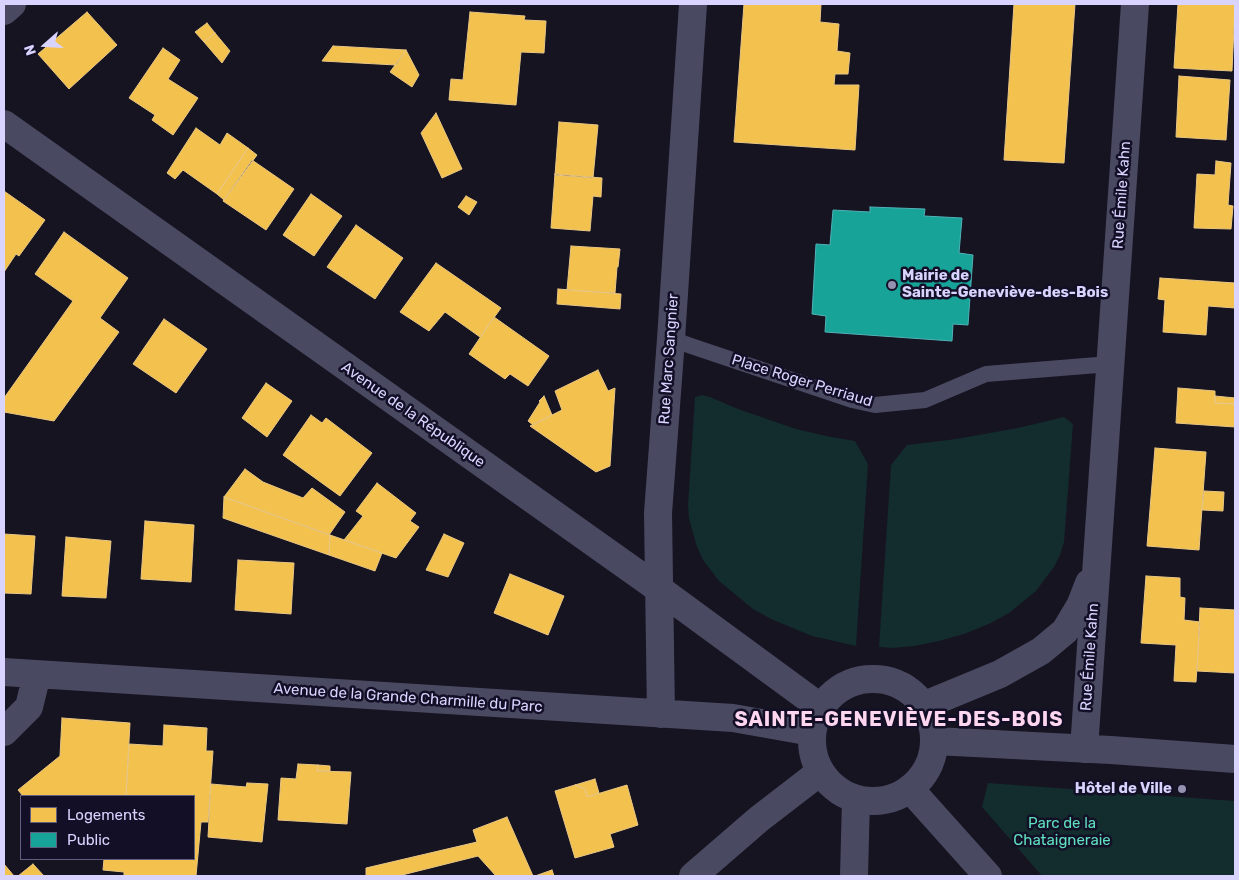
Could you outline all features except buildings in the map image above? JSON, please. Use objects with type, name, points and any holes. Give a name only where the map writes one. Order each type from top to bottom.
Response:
[{"type":"street","points":[[4,11],[12,4]]},
{"type":"street","name":"Rue Marc Sangnier","points":[[661,714],[658,513],[693,4]]},
{"type":"street","name":"Rue Émile Kahn","points":[[1084,749],[1135,4]]},
{"type":"street","name":"Avenue de la République","points":[[4,124],[659,590],[816,720]]},
{"type":"street","name":"Rue Émile Kahn","points":[[924,706],[1000,674],[1041,651],[1065,631],[1080,606],[1096,566]]},
{"type":"street","name":"Avenue de la Grande Charmille du Parc","points":[[4,672],[661,714],[816,720]]},
{"type":"street","points":[[4,732],[29,707],[36,674]]},
{"type":"street","points":[[872,677],[892,681],[910,690],[924,706],[932,722],[935,741],[932,759],[923,776],[910,789],[894,798],[875,802],[856,799],[842,793],[830,784],[820,772],[812,753],[816,720],[834,692],[851,681],[872,677]]},
{"type":"street","points":[[935,741],[1235,759]]},
{"type":"street","points":[[693,876],[759,819],[820,772]]},
{"type":"street","points":[[910,789],[988,876]]},
{"type":"street","points":[[854,876],[856,799]]},
{"type":"lane","name":"Place Roger Perriaud","points":[[671,339],[843,397],[875,405],[924,400],[986,374],[1110,364]]},
{"type":"green space","points":[[702,395],[796,429],[855,441],[868,464],[856,646],[812,636],[771,619],[753,609],[719,581],[703,560],[689,519],[688,505],[695,397]]},
{"type":"green space","points":[[1064,417],[1073,424],[1064,542],[1054,567],[1036,591],[1009,613],[964,634],[914,646],[879,647],[891,465],[907,445],[1018,428]]},
{"type":"green space","name":"Parc de la Chataigneraie","points":[[988,783],[1235,801],[1235,876],[1042,876],[982,807]]},
{"type":"place","name":"Mairie de Sainte-Geneviève-des-Bois","points":[[892,285]]},
{"type":"place","name":"Hôtel de Ville","points":[[1182,789]]},
{"type":"district","name":"SAINTE-GENEVIÈVE-DES-BOIS","points":[[899,720]]}]
